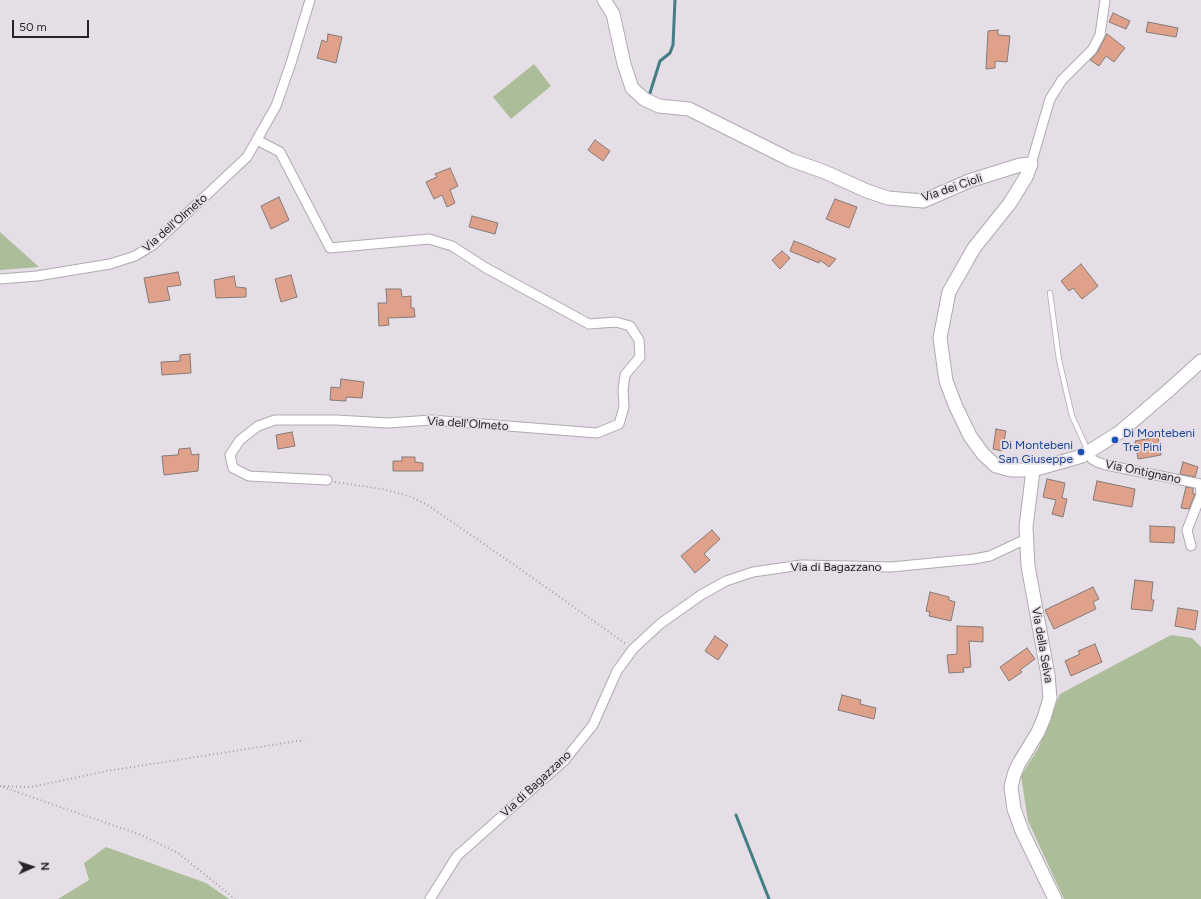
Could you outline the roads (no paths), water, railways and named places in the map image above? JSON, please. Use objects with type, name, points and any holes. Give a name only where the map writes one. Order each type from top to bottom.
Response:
[{"type":"street","name":"Via dell'Olmeto","points":[[0,279],[37,276],[103,265],[135,256],[152,245],[247,157],[276,106],[310,0]]},
{"type":"street","name":"Via dei Cioli","points":[[604,0],[613,14],[624,64],[632,88],[644,99],[659,106],[689,109],[791,160],[825,172],[867,191],[888,198],[923,201],[969,180],[991,175],[1020,165],[1031,164]]},
{"type":"street","points":[[1105,0],[1100,35],[1092,50],[1062,80],[1050,99],[1026,177],[1010,203],[974,248],[949,292],[940,338],[946,381],[970,436],[983,454],[996,466],[1011,470],[1034,470],[1078,458],[1120,432],[1201,361]]},
{"type":"street","name":"Via dell'Olmeto","points":[[257,140],[280,152],[330,248],[429,239],[452,246],[486,268],[589,324],[616,322],[630,326],[639,340],[640,357],[625,375],[623,390],[624,407],[619,424],[597,433],[431,420],[388,423],[336,420],[275,420],[258,426],[240,440],[230,455],[233,468],[249,476],[327,480]]},
{"type":"street","name":"Via Ontignano","points":[[1089,452],[1092,459],[1106,465],[1200,484]]},
{"type":"street","name":"Via della Selva","points":[[1034,470],[1027,515],[1026,539],[1028,566],[1048,675],[1050,698],[1038,732],[1018,765],[1011,787],[1014,809],[1022,831],[1055,899]]},
{"type":"street","points":[[1191,546],[1186,530],[1200,495],[1200,484]]},
{"type":"street","name":"Via di Bagazzano","points":[[430,899],[457,856],[564,760],[593,725],[617,671],[633,649],[660,624],[701,595],[726,581],[753,572],[800,565],[891,567],[974,559],[990,556],[1026,539]]},
{"type":"lane","points":[[1050,292],[1059,360],[1072,416],[1089,452]]},
{"type":"waterway","points":[[649,96],[660,61],[670,53],[673,45],[675,0]]},
{"type":"waterway","points":[[736,815],[769,899]]},
{"type":"place","name":"Di Montebeni Tre Pini","points":[[1115,440]]},
{"type":"place","name":"Di Montebeni San Giuseppe","points":[[1081,452]]}]
